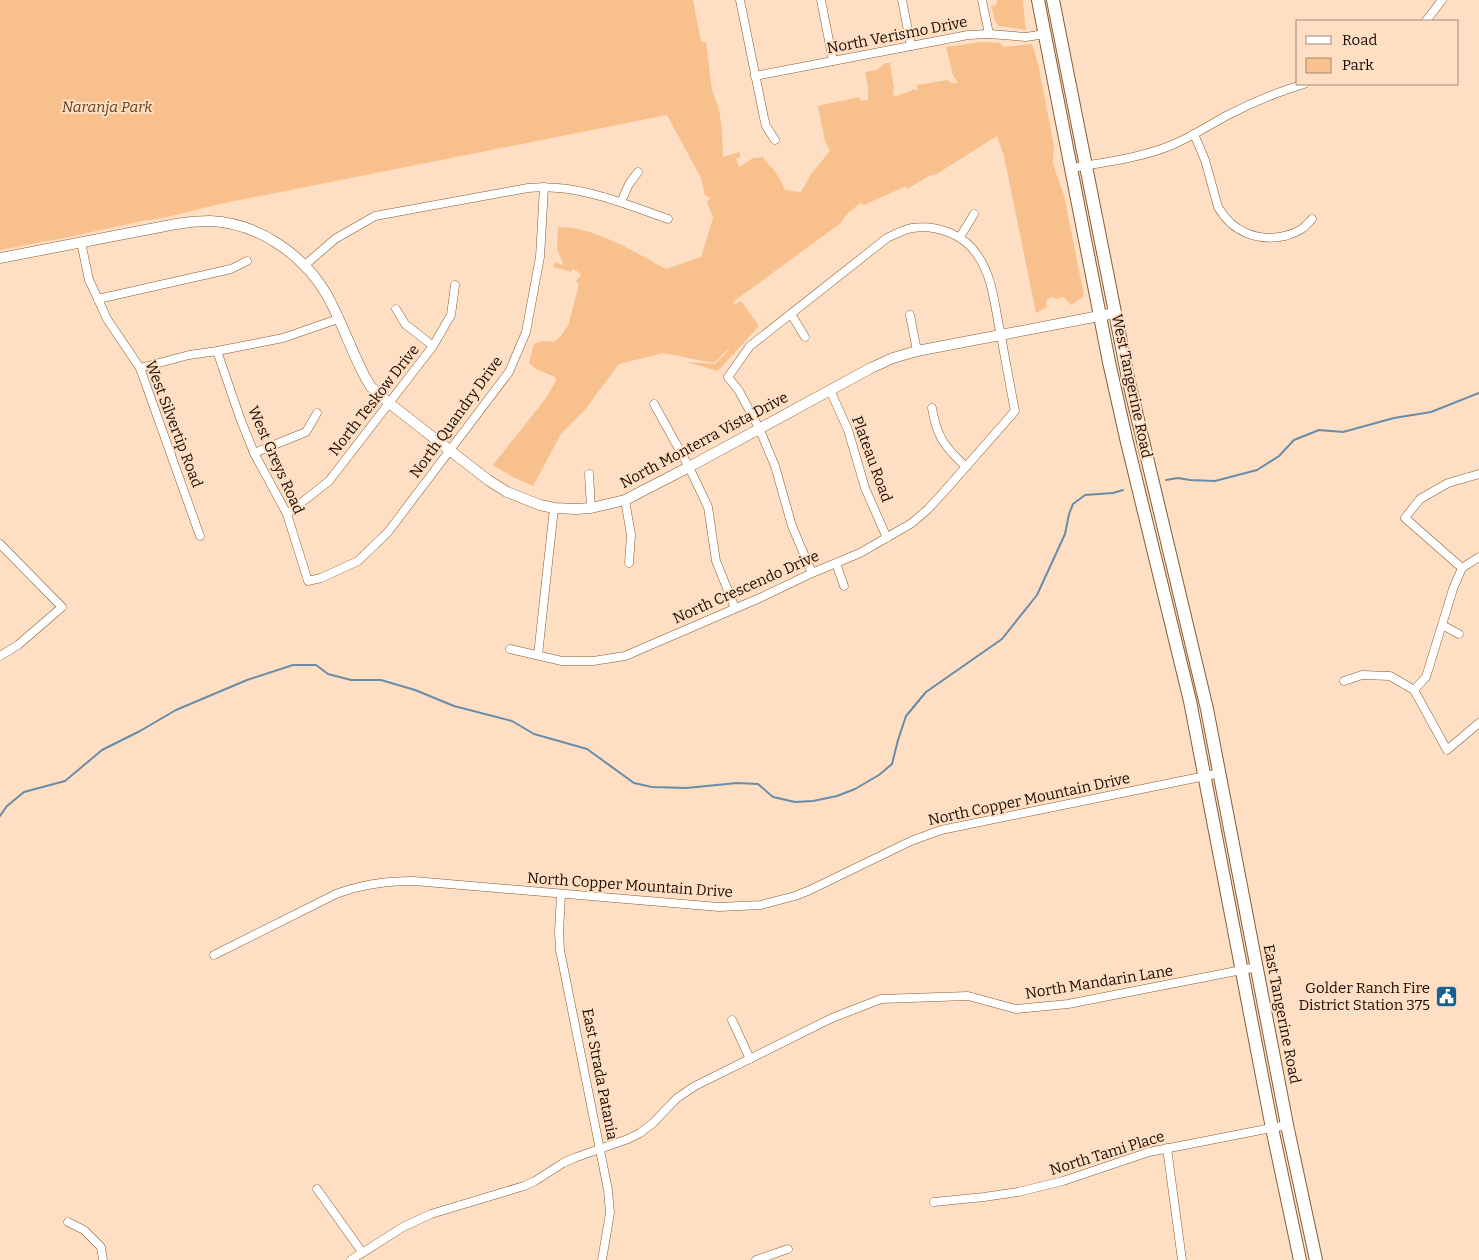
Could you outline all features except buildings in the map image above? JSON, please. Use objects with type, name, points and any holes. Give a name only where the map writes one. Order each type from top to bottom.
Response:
[{"type":"main road","name":"West Tangerine Road","points":[[1038,0],[1126,438],[1178,652],[1205,776]]},
{"type":"main road","name":"West Tangerine Road","points":[[1053,0],[1137,417],[1198,670],[1220,774]]},
{"type":"main road","name":"East Tangerine Road","points":[[1220,774],[1287,1125],[1316,1260]]},
{"type":"main road","name":"East Tangerine Road","points":[[1205,776],[1272,1128],[1300,1260]]},
{"type":"street","points":[[740,0],[765,122],[775,140]]},
{"type":"street","points":[[821,0],[833,61]]},
{"type":"street","points":[[902,0],[911,46]]},
{"type":"street","points":[[982,0],[989,34]]},
{"type":"street","points":[[1427,20],[1442,0]]},
{"type":"street","name":"North Verismo Drive","points":[[755,76],[968,35],[989,34],[1026,37],[1045,34]]},
{"type":"street","points":[[1072,168],[1158,150],[1180,142],[1247,105],[1300,85]]},
{"type":"street","points":[[1194,134],[1205,160],[1218,207],[1234,227],[1254,236],[1276,238],[1296,232],[1312,219]]},
{"type":"street","points":[[621,202],[629,184],[638,172]]},
{"type":"street","points":[[306,265],[336,239],[375,216],[544,187],[570,188],[621,202],[668,219]]},
{"type":"street","name":"North Quandry Drive","points":[[308,581],[321,578],[358,561],[388,532],[509,372],[526,332],[540,257],[544,187]]},
{"type":"street","points":[[960,237],[974,214]]},
{"type":"street","name":"North Monterra Vista Drive","points":[[0,258],[195,221],[231,224],[262,234],[293,254],[306,265],[319,282],[364,375],[372,387],[389,403],[506,492],[554,508],[591,508],[625,500],[893,358],[917,351],[1115,313]]},
{"type":"street","points":[[812,573],[792,526],[776,466],[759,428],[739,391],[728,377],[750,346],[888,238],[901,231],[924,227],[935,228],[960,237],[971,246],[987,274],[1001,335]]},
{"type":"street","name":"West Silvertip Road","points":[[81,242],[89,280],[107,319],[140,368],[200,536]]},
{"type":"street","points":[[98,299],[231,269],[248,261]]},
{"type":"street","name":"North Teskow Drive","points":[[286,514],[329,481],[433,346],[450,315],[455,285]]},
{"type":"street","points":[[396,309],[405,324],[433,346]]},
{"type":"street","points":[[791,314],[805,337]]},
{"type":"street","points":[[910,315],[917,351]]},
{"type":"street","points":[[140,368],[188,355],[283,338],[338,319]]},
{"type":"street","name":"North Crescendo Drive","points":[[510,649],[562,661],[593,661],[625,656],[860,553],[912,523],[928,509],[966,468],[1015,411],[1001,335]]},
{"type":"street","name":"West Greys Road","points":[[217,351],[254,453],[286,514],[308,581]]},
{"type":"street","name":"Plateau Road","points":[[830,390],[848,430],[865,488],[887,538]]},
{"type":"street","points":[[654,404],[689,467],[708,507],[716,561],[735,608]]},
{"type":"street","points":[[932,408],[934,424],[940,437],[948,451],[966,468]]},
{"type":"street","points":[[254,453],[306,432],[317,413]]},
{"type":"street","points":[[589,474],[591,508]]},
{"type":"street","points":[[1462,568],[1405,518],[1420,499],[1448,483],[1479,474]]},
{"type":"street","points":[[625,500],[631,535],[629,563]]},
{"type":"street","points":[[538,655],[554,508]]},
{"type":"street","points":[[0,544],[62,607],[18,645],[0,655]]},
{"type":"street","points":[[1414,690],[1426,677],[1453,589],[1462,568],[1479,557]]},
{"type":"street","points":[[836,563],[844,586]]},
{"type":"street","points":[[1442,625],[1459,634]]},
{"type":"street","points":[[1344,681],[1362,675],[1390,676],[1414,690],[1447,750],[1479,723]]},
{"type":"street","name":"North Copper Mountain Drive","points":[[214,955],[336,894],[388,881],[414,881],[719,907],[766,904],[810,890],[911,841],[941,830],[1220,774]]},
{"type":"street","name":"East Strada Patania","points":[[561,894],[558,932],[560,950],[601,1148],[610,1206],[609,1223],[602,1260]]},
{"type":"street","name":"North Mandarin Lane","points":[[351,1260],[403,1227],[430,1214],[535,1182],[563,1163],[628,1139],[653,1123],[687,1091],[832,1018],[881,999],[968,996],[1016,1009],[1046,1007],[1257,967]]},
{"type":"street","points":[[732,1020],[750,1058]]},
{"type":"street","name":"North Tami Place","points":[[934,1202],[984,1197],[1051,1184],[1136,1156],[1167,1148],[1287,1125]]},
{"type":"street","points":[[1167,1148],[1182,1260]]},
{"type":"street","points":[[317,1189],[362,1252]]},
{"type":"street","points":[[68,1222],[84,1230],[101,1248],[103,1260]]},
{"type":"street","points":[[756,1260],[788,1249]]},
{"type":"green space","name":"Naranja Park","points":[[0,0],[693,0],[701,42],[706,42],[712,90],[719,109],[723,157],[739,152],[741,157],[736,158],[739,167],[753,158],[763,157],[776,172],[785,190],[800,192],[811,174],[830,151],[825,141],[818,106],[859,97],[861,101],[868,100],[865,72],[877,70],[886,63],[890,63],[894,88],[893,95],[897,96],[915,89],[918,91],[916,85],[948,80],[951,83],[957,83],[953,76],[946,47],[981,42],[1000,43],[1004,47],[1032,44],[1038,64],[1054,146],[1053,162],[1064,195],[1084,296],[1071,305],[1063,297],[1056,299],[1053,297],[1046,301],[1047,307],[1036,313],[1004,156],[997,136],[935,175],[931,175],[907,189],[906,186],[864,205],[860,203],[845,216],[842,222],[733,302],[734,305],[741,301],[759,326],[718,371],[687,362],[715,364],[730,349],[714,363],[663,353],[619,364],[584,411],[561,434],[533,486],[493,465],[546,398],[556,381],[555,377],[536,369],[529,363],[534,344],[542,341],[554,342],[561,336],[569,323],[579,284],[576,282],[581,275],[572,269],[571,272],[554,267],[553,265],[556,262],[563,264],[557,249],[558,227],[586,231],[600,236],[628,248],[666,269],[701,257],[713,218],[707,202],[710,198],[705,195],[701,178],[667,115],[0,250]]},
{"type":"green space","points":[[997,0],[1023,0],[1026,30],[999,26],[995,21],[991,6],[996,5]]},
{"type":"waterway","points":[[1166,480],[1178,478],[1215,481],[1257,470],[1279,456],[1294,440],[1319,430],[1343,432],[1394,418],[1431,412],[1479,393]]},
{"type":"waterway","points":[[0,816],[7,806],[24,792],[65,781],[102,750],[176,710],[247,680],[293,665],[316,665],[328,674],[351,680],[381,680],[415,690],[454,706],[512,721],[534,734],[587,749],[634,783],[652,787],[686,788],[737,783],[758,784],[773,797],[795,802],[813,801],[837,796],[855,789],[879,775],[892,764],[906,716],[926,692],[1002,639],[1037,595],[1065,534],[1073,504],[1085,495],[1113,493],[1123,490]]},
{"type":"place","name":"Golder Ranch Fire District Station 375","points":[[1446,997]]}]
